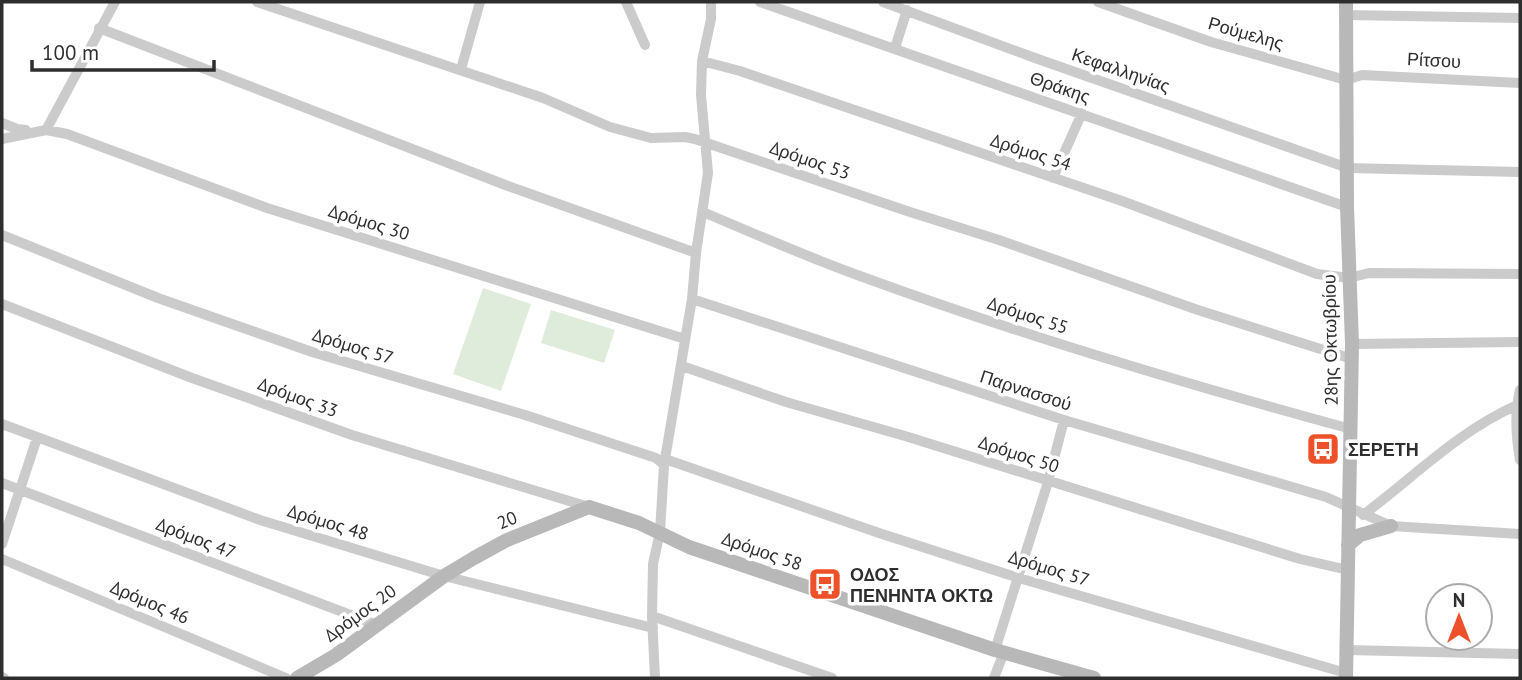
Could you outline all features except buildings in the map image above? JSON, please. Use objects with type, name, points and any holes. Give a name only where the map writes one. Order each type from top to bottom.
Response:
[{"type":"street","points":[[2,139],[41,130],[115,2]]},
{"type":"street","name":"Δρόμος 53","points":[[257,2],[461,69],[543,98],[620,130],[651,138],[685,137],[999,240],[1198,310],[1352,359]]},
{"type":"street","points":[[461,69],[480,2]]},
{"type":"street","points":[[626,2],[645,45]]},
{"type":"street","points":[[655,678],[653,565],[660,532],[664,462],[682,366],[708,173],[701,95],[702,61],[711,2]]},
{"type":"street","name":"Θράκης","points":[[760,2],[1347,207]]},
{"type":"street","name":"Κεφαλληνίας","points":[[883,2],[1348,168],[1520,173]]},
{"type":"street","name":"Ρούμελης","points":[[1098,2],[1211,42],[1346,80]]},
{"type":"street","points":[[1346,8],[1520,18]]},
{"type":"street","name":"28ης Οκτωβρίου","points":[[1346,8],[1347,207],[1352,344],[1346,676]]},
{"type":"street","points":[[895,48],[907,10]]},
{"type":"street","points":[[99,29],[508,186],[696,253]]},
{"type":"street","name":"Δρόμος 54","points":[[702,61],[740,71],[1122,201],[1317,274],[1349,278],[1369,272],[1520,274]]},
{"type":"street","name":"Ρίτσου","points":[[1346,80],[1362,75],[1520,83]]},
{"type":"street","points":[[1053,178],[1082,113]]},
{"type":"street","name":"Δρόμος 30","points":[[2,122],[17,129],[41,130],[108,148],[267,208],[685,338]]},
{"type":"street","name":"Δρόμος 55","points":[[703,212],[858,275],[1031,335],[1237,398],[1350,429]]},
{"type":"street","name":"Δρόμος 57","points":[[2,235],[158,298],[312,352],[537,419],[1019,578],[1346,676]]},
{"type":"street","name":"Παρνασσού","points":[[692,299],[1064,420],[1326,497],[1391,526],[1520,534]]},
{"type":"street","name":"Δρόμος 33","points":[[2,304],[192,378],[352,435],[589,507]]},
{"type":"street","points":[[1352,344],[1520,342]]},
{"type":"street","name":"Δρόμος 50","points":[[682,366],[786,402],[905,436],[1300,559],[1348,570]]},
{"type":"street","points":[[1520,390],[1516,426],[1520,460]]},
{"type":"street","points":[[1363,515],[1458,438],[1498,413],[1517,405]]},
{"type":"street","points":[[994,678],[1064,420]]},
{"type":"street","name":"Δρόμος 48","points":[[2,424],[260,520],[444,576],[652,622],[832,678]]},
{"type":"street","points":[[2,544],[37,438]]},
{"type":"street","name":"Δρόμος 47","points":[[2,483],[377,625]]},
{"type":"street","name":"Δρόμος 58","points":[[589,507],[639,523],[689,547],[1000,651],[1094,678]]},
{"type":"street","name":"20","points":[[444,576],[507,540],[589,507]]},
{"type":"street","points":[[1348,545],[1360,535],[1391,526]]},
{"type":"street","name":"Δρόμος 46","points":[[2,559],[286,678]]},
{"type":"street","name":"Δρόμος 20","points":[[297,678],[336,655],[444,576]]},
{"type":"street","points":[[1347,650],[1520,654]]},
{"type":"green space","points":[[483,288],[531,304],[501,391],[453,374]]},
{"type":"green space","points":[[551,310],[615,330],[604,363],[541,343]]},
{"type":"place","name":"ΣΕΡΕΤΗ","points":[[1323,449]]},
{"type":"place","name":"ΟΔΟΣ ΠΕΝΗΝΤΑ ΟΚΤΩ","points":[[825,584]]}]
